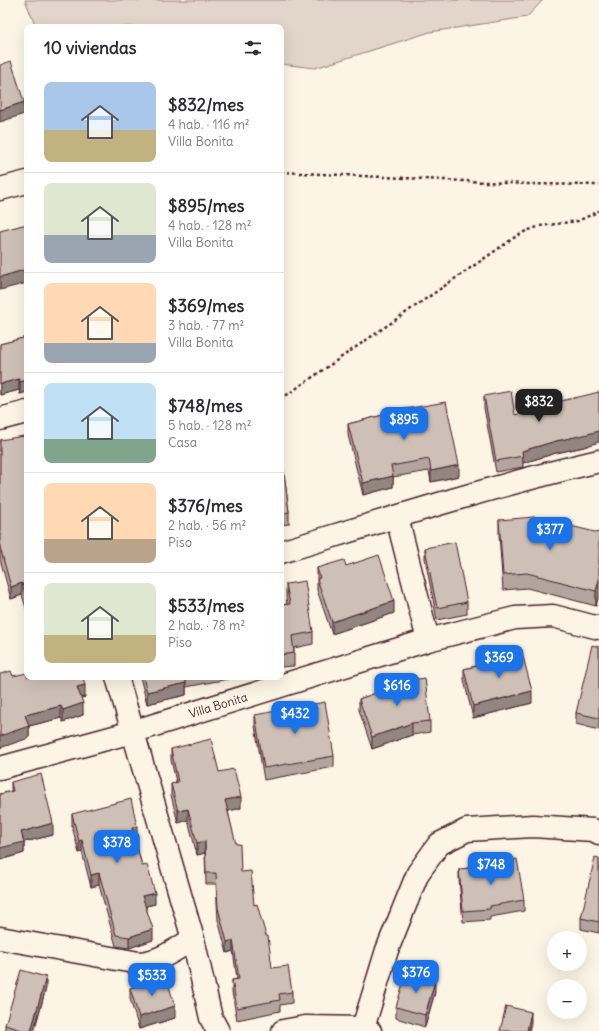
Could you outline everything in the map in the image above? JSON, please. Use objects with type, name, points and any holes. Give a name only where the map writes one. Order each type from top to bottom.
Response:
[{"type":"street","points":[[0,189],[24,183]]},
{"type":"street","points":[[0,419],[24,413]]},
{"type":"street","points":[[284,551],[397,517],[599,461]]},
{"type":"street","points":[[397,517],[428,640]]},
{"type":"street","name":"Villa Bonita","points":[[0,768],[132,732],[428,640],[515,618],[553,616],[599,628]]},
{"type":"street","points":[[118,680],[193,939],[211,1018],[218,1031]]},
{"type":"street","points":[[282,1031],[305,1027],[366,1030],[387,950],[418,873],[439,844],[467,830],[533,826],[593,830],[599,833]]},
{"type":"street","points":[[0,938],[139,963],[150,962],[160,958],[193,939]]},
{"type":"path","points":[[284,172],[527,184],[599,185]]},
{"type":"path","points":[[284,396],[521,233],[540,226],[578,221],[599,211]]},
{"type":"shaded area","points":[[25,0],[543,0],[527,17],[430,32],[315,68],[284,64],[284,24],[35,24]]},
{"type":"building","points":[[11,61],[24,102],[0,110],[0,65]]},
{"type":"building","points":[[24,225],[24,270],[0,277],[0,231]]},
{"type":"building","points":[[24,338],[24,381],[20,382],[19,379],[0,384],[0,344]]},
{"type":"building","points":[[511,391],[515,415],[556,402],[599,392],[599,431],[522,451],[523,456],[496,461],[484,396]]},
{"type":"building","points":[[446,402],[459,465],[431,471],[429,459],[391,466],[393,476],[363,483],[348,424],[387,414],[387,412]]},
{"type":"building","points":[[24,436],[24,589],[22,583],[11,587],[0,547],[0,440]]},
{"type":"building","points":[[284,473],[289,512],[284,513]]},
{"type":"building","points":[[534,517],[599,533],[599,580],[596,591],[527,573],[503,575],[499,520]]},
{"type":"building","points":[[455,542],[467,602],[437,608],[425,548]]},
{"type":"building","points":[[379,555],[394,601],[332,622],[317,579],[320,578],[317,568],[344,560],[346,566]]},
{"type":"building","points":[[305,581],[313,632],[292,636],[294,653],[284,655],[284,605],[290,604],[286,584]]},
{"type":"building","points":[[592,645],[599,647],[599,718],[576,713]]},
{"type":"building","points":[[521,649],[532,691],[473,706],[464,669],[497,661],[495,656]]},
{"type":"building","points":[[11,671],[13,676],[24,674],[24,680],[84,680],[85,685],[77,687],[83,703],[63,710],[61,706],[25,715],[29,726],[0,736],[0,674]]},
{"type":"building","points":[[425,678],[430,721],[412,723],[372,737],[359,699],[399,685],[399,682]]},
{"type":"building","points":[[144,680],[186,680],[186,683],[147,692]]},
{"type":"building","points":[[325,702],[334,756],[264,768],[255,715]]},
{"type":"building","points":[[211,739],[219,772],[234,769],[241,797],[225,800],[236,844],[240,844],[241,872],[251,871],[254,905],[257,904],[266,936],[268,936],[272,968],[288,966],[292,992],[279,994],[280,1000],[237,1008],[232,980],[239,979],[233,940],[227,942],[218,908],[216,873],[206,873],[205,841],[197,843],[188,809],[178,811],[171,784],[178,782],[171,749]]},
{"type":"building","points":[[41,774],[53,823],[21,832],[24,842],[0,848],[0,794],[13,791],[11,782]]},
{"type":"building","points":[[131,799],[137,826],[132,828],[142,866],[147,865],[155,893],[142,896],[153,929],[129,937],[116,935],[99,873],[91,875],[82,840],[79,841],[72,814]]},
{"type":"building","points":[[595,857],[599,858],[599,922],[581,918]]},
{"type":"building","points":[[517,859],[524,900],[490,906],[490,909],[463,911],[459,869],[491,866],[491,864]]},
{"type":"building","points":[[21,970],[46,977],[31,1031],[25,1031],[5,1025]]},
{"type":"building","points":[[406,973],[435,981],[425,1015],[396,1007]]},
{"type":"building","points":[[166,977],[175,1006],[139,1017],[130,988]]},
{"type":"building","points":[[506,1006],[531,1012],[527,1031],[500,1031]]}]
